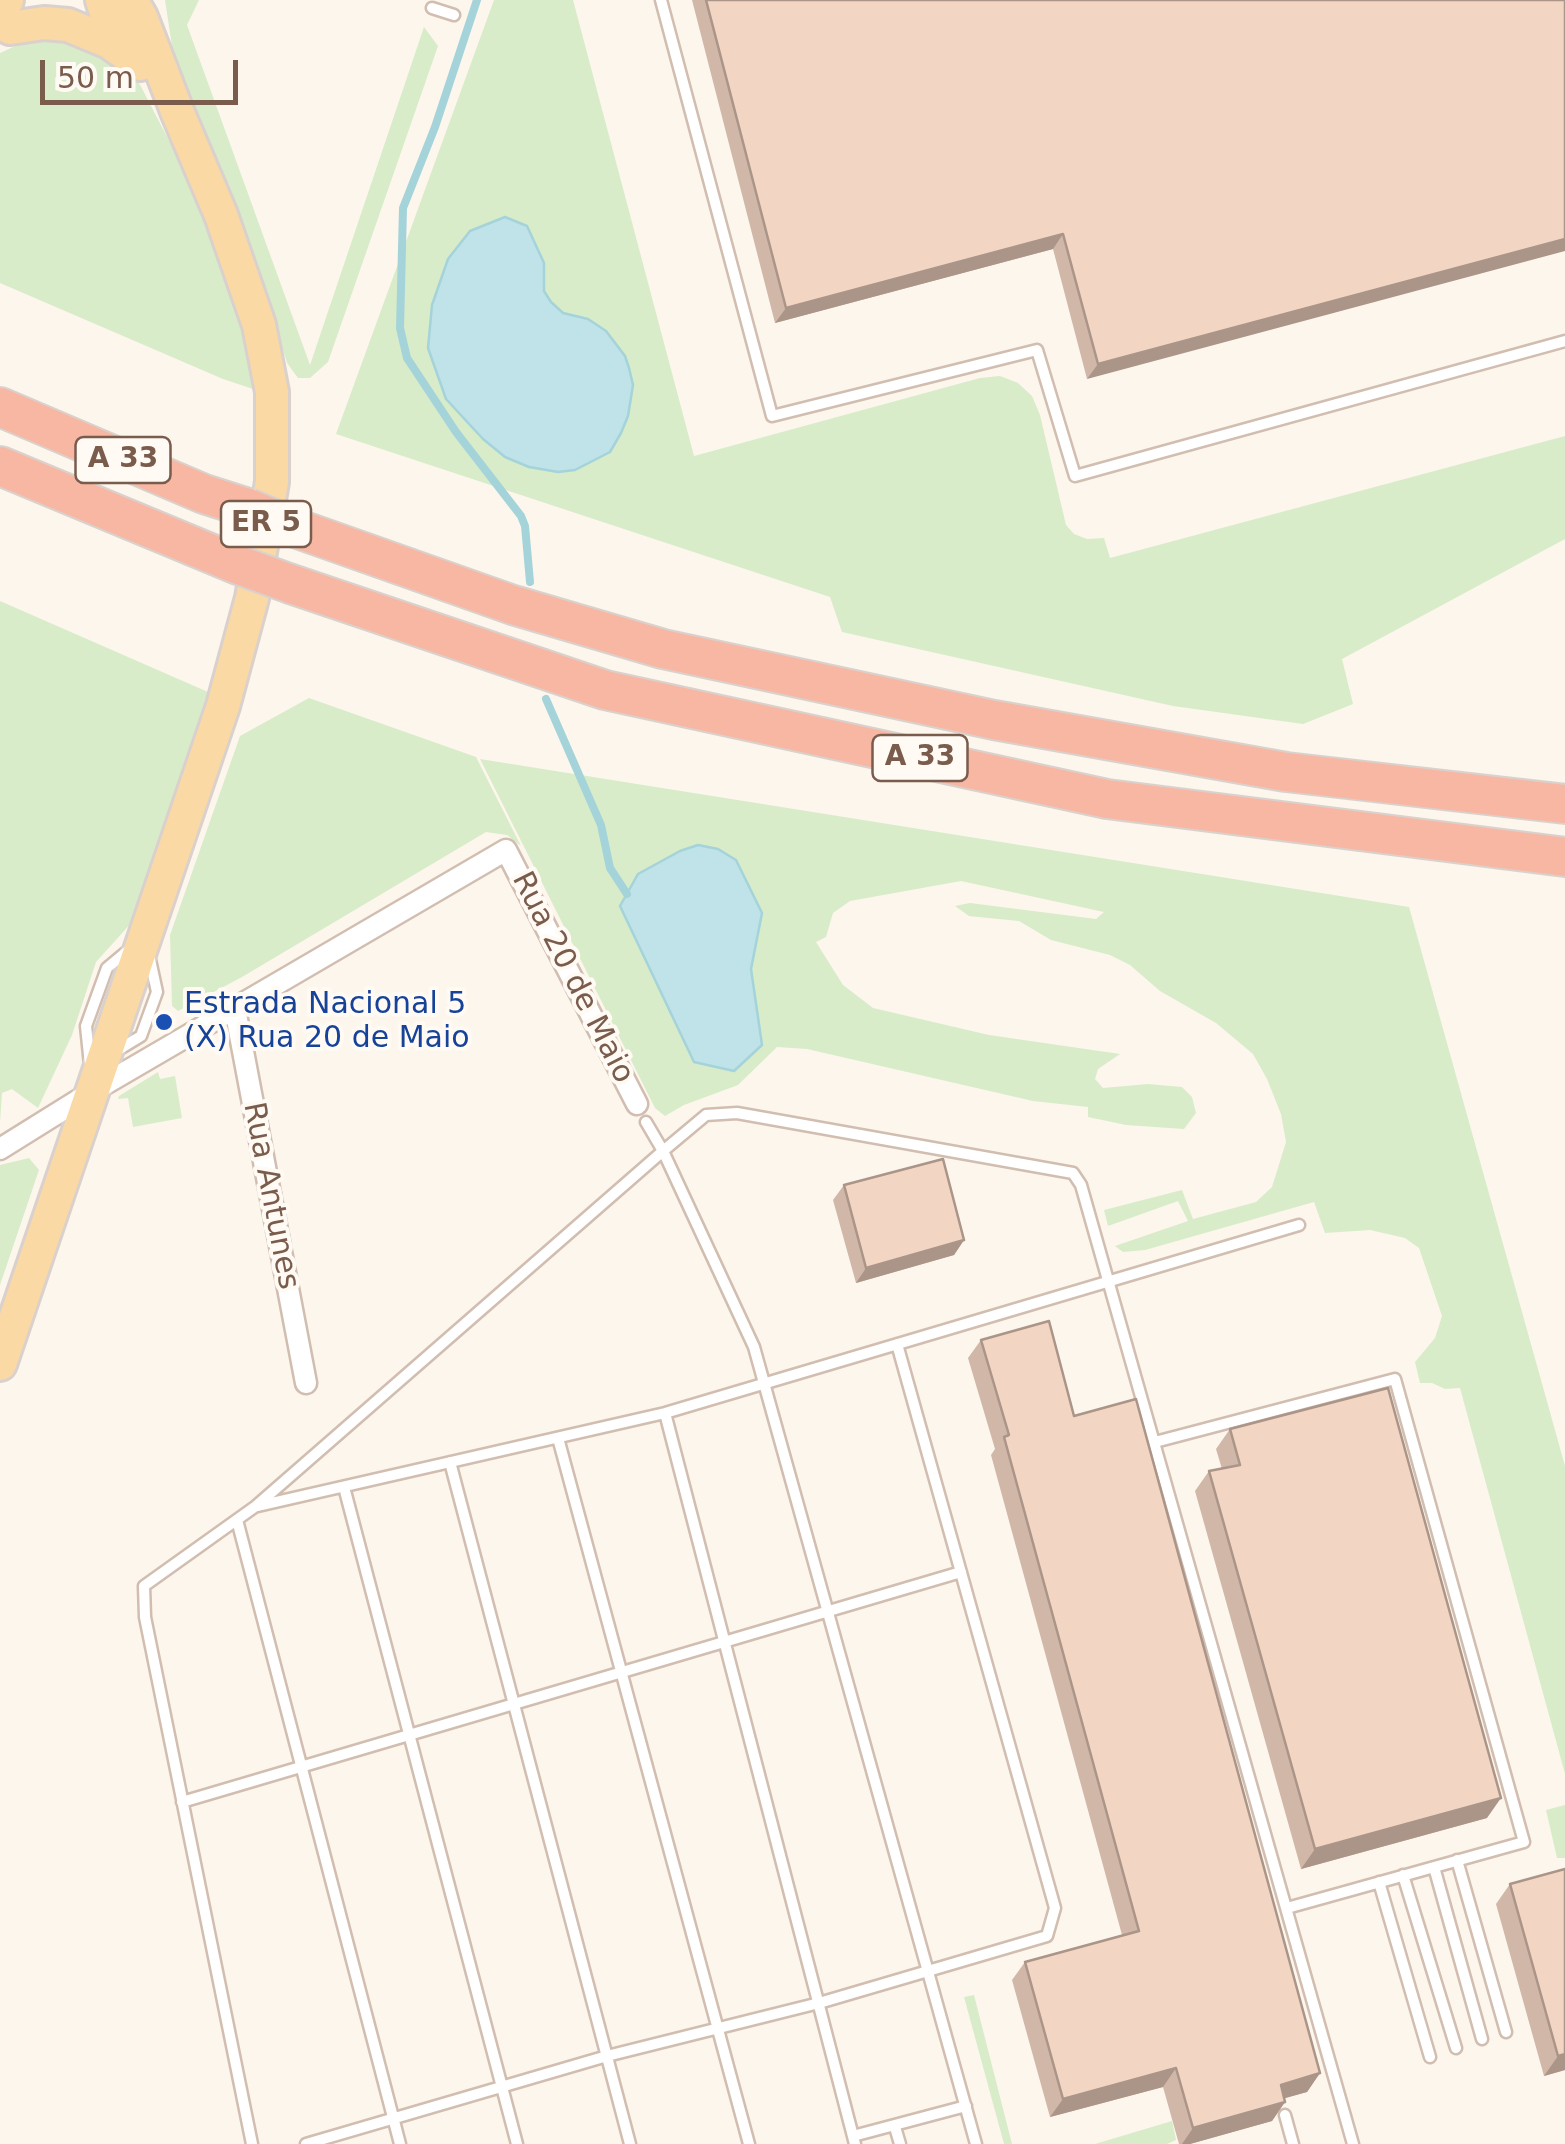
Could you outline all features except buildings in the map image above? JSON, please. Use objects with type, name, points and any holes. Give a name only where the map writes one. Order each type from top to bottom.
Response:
[{"type":"highway","name":"A 33","points":[[0,406],[204,494],[298,529],[560,620],[722,662],[994,720],[1286,772],[1565,804]]},
{"type":"highway","name":"A 33","points":[[0,466],[236,564],[605,690],[1107,799],[1565,857]]},
{"type":"main road","points":[[4,17],[54,0]]},
{"type":"main road","points":[[102,0],[108,20],[140,64]]},
{"type":"main road","points":[[131,0],[142,17],[177,111]]},
{"type":"main road","points":[[150,0],[177,111]]},
{"type":"main road","points":[[4,17],[68,25],[109,42],[140,64]]},
{"type":"main road","name":"ER 5","points":[[92,1091],[236,660],[265,532],[273,470],[272,392],[262,339],[221,215],[177,111],[140,64]]},
{"type":"main road","points":[[0,1364],[92,1091]]},
{"type":"street","name":"Rua 20 de Maio","points":[[0,1149],[92,1091],[506,850],[641,1113]]},
{"type":"street","name":"Rua Antunes","points":[[234,1008],[306,1383]]},
{"type":"lane","points":[[661,0],[772,416],[1037,350],[1076,476],[1565,341]]},
{"type":"lane","points":[[432,8],[454,16]]},
{"type":"lane","points":[[92,1091],[86,1026],[106,968],[145,936]]},
{"type":"lane","points":[[641,1113],[754,1347],[976,2144]]},
{"type":"lane","points":[[252,2144],[145,1617],[144,1586],[256,1506],[706,1115],[736,1113],[1073,1173],[1081,1185],[1353,2144]]},
{"type":"lane","points":[[256,1506],[666,1413],[1299,1226]]},
{"type":"lane","points":[[306,2144],[607,2056],[819,2004],[1047,1936],[1055,1908],[896,1344]]},
{"type":"lane","points":[[1155,1442],[1395,1379],[1524,1842],[1287,1908]]},
{"type":"lane","points":[[666,1413],[854,2140],[966,2106]]},
{"type":"lane","points":[[558,1438],[749,2144]]},
{"type":"lane","points":[[450,1462],[630,2144]]},
{"type":"lane","points":[[344,1487],[517,2144]]},
{"type":"lane","points":[[236,1520],[400,2144]]},
{"type":"lane","points":[[182,1802],[961,1572]]},
{"type":"lane","points":[[1457,1860],[1506,2032]]},
{"type":"lane","points":[[1434,1867],[1482,2039]]},
{"type":"lane","points":[[1403,1875],[1456,2048]]},
{"type":"lane","points":[[1379,1882],[1430,2057]]},
{"type":"lane","points":[[1285,2115],[1293,2144]]},
{"type":"lane","points":[[894,2127],[900,2144]]},
{"type":"green space","points":[[165,0],[199,0],[187,25],[310,365],[424,27],[438,46],[328,362],[310,378],[298,378],[287,363],[243,222],[173,53]]},
{"type":"green space","points":[[494,0],[573,0],[694,456],[980,378],[1000,376],[1018,383],[1032,396],[1066,525],[1074,534],[1087,539],[1104,538],[1110,558],[1565,436],[1565,539],[1342,659],[1353,704],[1303,724],[1173,706],[842,632],[830,597],[336,434]]},
{"type":"green space","points":[[55,36],[77,41],[135,75],[178,158],[214,242],[256,390],[0,283],[0,53],[26,41]]},
{"type":"green space","points":[[0,601],[208,692],[133,921],[96,962],[72,1035],[38,1108],[12,1089],[2,1093],[0,1122]]},
{"type":"green space","points":[[309,698],[476,757],[521,846],[507,835],[486,832],[178,1011],[172,1006],[170,935],[240,736]]},
{"type":"green space","points":[[480,759],[1409,907],[1565,1466],[1565,1774],[1460,1388],[1420,1383],[1415,1362],[1435,1338],[1442,1316],[1419,1248],[1405,1238],[1370,1230],[1325,1233],[1314,1202],[1145,1250],[1123,1252],[1115,1246],[1188,1221],[1178,1201],[1108,1226],[1104,1210],[1182,1190],[1193,1219],[1256,1202],[1272,1187],[1286,1142],[1281,1114],[1267,1079],[1253,1054],[1216,1023],[1160,991],[1130,965],[1110,955],[1051,940],[1019,921],[969,916],[955,906],[970,903],[1096,919],[1104,912],[961,881],[850,901],[833,913],[826,937],[816,942],[843,985],[873,1008],[989,1035],[1120,1054],[1098,1069],[1095,1079],[1103,1088],[1148,1084],[1182,1087],[1192,1097],[1196,1113],[1184,1129],[1126,1125],[1088,1117],[1088,1107],[1033,1101],[807,1049],[777,1047],[738,1085],[665,1116],[655,1108]]},
{"type":"green space","points":[[158,1072],[160,1079],[175,1076],[182,1118],[133,1127],[128,1098],[118,1099],[119,1096]]},
{"type":"green space","points":[[29,1158],[39,1170],[0,1285],[0,1165]]},
{"type":"green space","points":[[1565,1805],[1565,1858],[1557,1858],[1546,1810]]},
{"type":"green space","points":[[974,1995],[1012,2144],[1004,2144],[964,1997]]},
{"type":"green space","points":[[1172,2121],[1176,2140],[1167,2144],[1095,2144]]},
{"type":"water","points":[[505,217],[527,226],[544,263],[544,291],[551,302],[563,313],[588,319],[606,331],[629,368],[633,385],[621,433],[610,452],[575,470],[558,472],[529,467],[505,457],[483,439],[446,399],[428,348],[432,305],[448,259],[470,231]]},
{"type":"water","points":[[698,845],[718,849],[736,860],[762,913],[751,969],[762,1045],[734,1071],[694,1062],[620,906],[638,874]]},
{"type":"waterway","points":[[477,0],[403,208],[400,328],[407,358],[456,432],[521,516],[530,582]]},
{"type":"waterway","points":[[546,699],[601,825],[610,868],[627,894]]},
{"type":"place","name":"Estrada Nacional 5 (X) Rua 20 de Maio","points":[[164,1022]]}]
